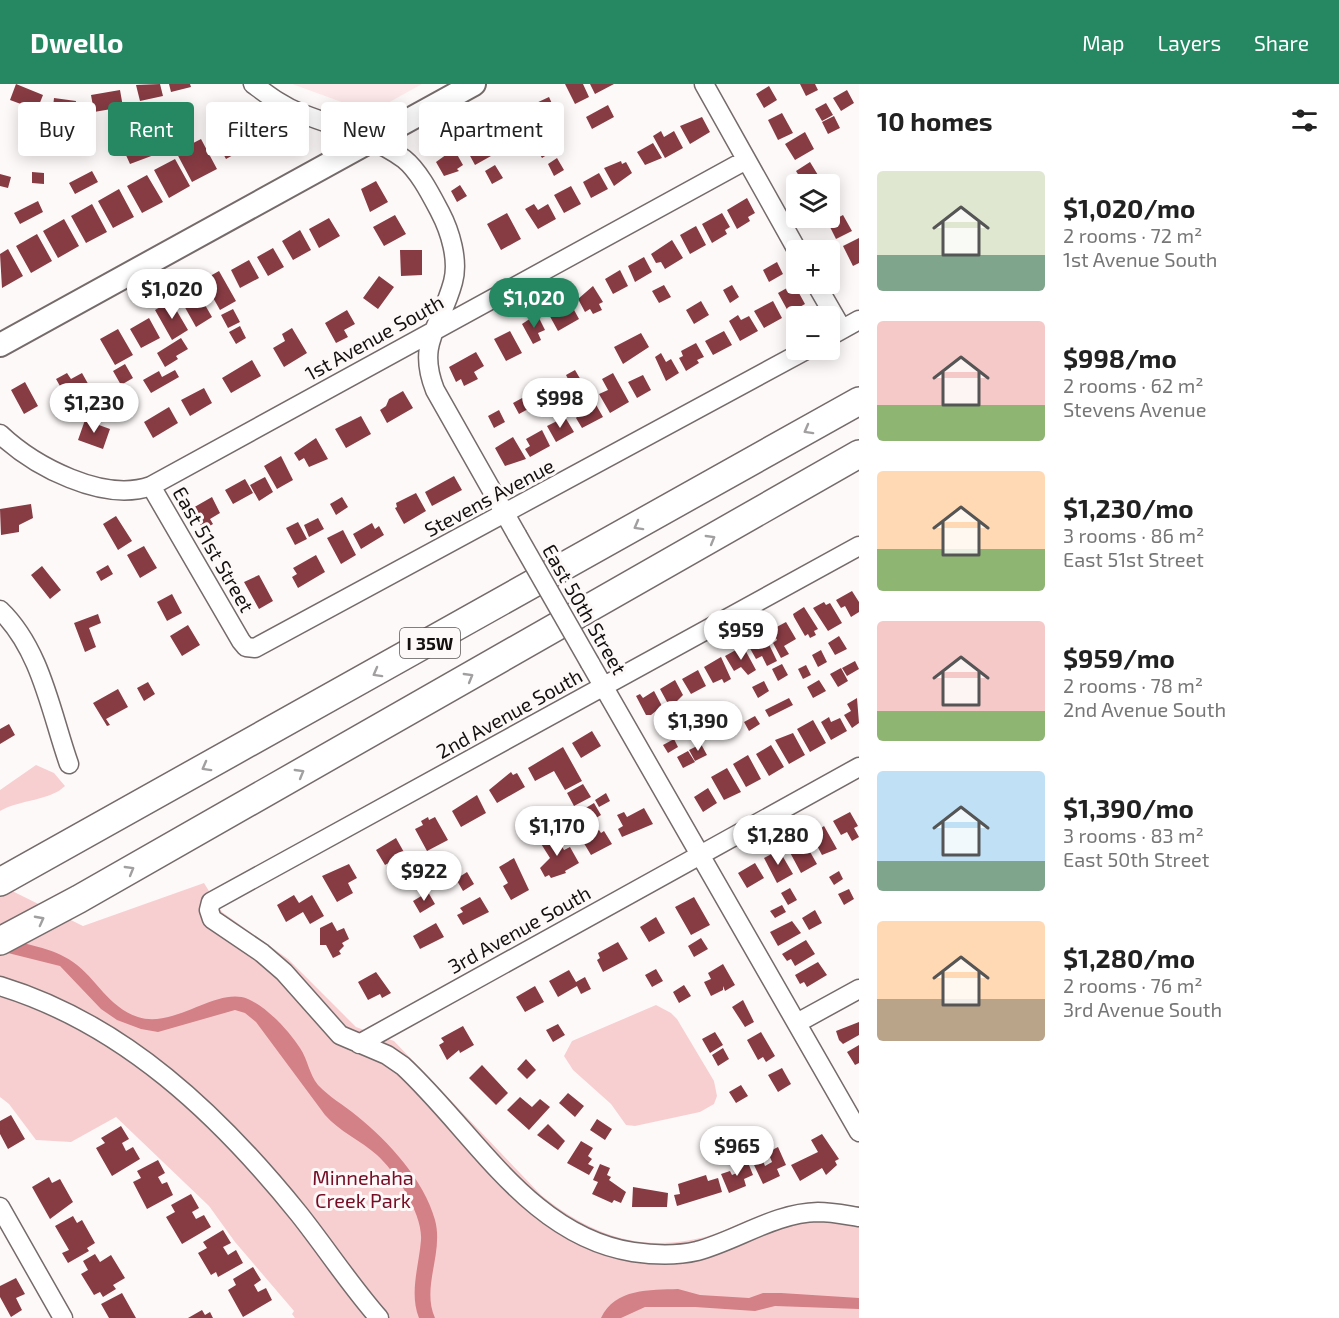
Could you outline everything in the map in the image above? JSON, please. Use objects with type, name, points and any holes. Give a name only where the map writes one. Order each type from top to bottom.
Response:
[{"type":"highway","name":"I 35W","points":[[0,882],[859,401]]},
{"type":"highway","name":"I 35W","points":[[0,941],[79,899],[859,454]]},
{"type":"main road","points":[[407,120],[474,84]]},
{"type":"main road","points":[[0,345],[340,156]]},
{"type":"street","name":"East 50th Street","points":[[253,84],[276,101],[321,121]]},
{"type":"street","points":[[704,84],[791,240]]},
{"type":"street","name":"East 50th Street","points":[[398,156],[405,160],[430,194],[446,224],[454,257],[454,278],[427,355],[430,376],[505,514],[859,1132]]},
{"type":"street","name":"1st Avenue South","points":[[152,486],[746,160]]},
{"type":"street","points":[[840,331],[859,320]]},
{"type":"street","name":"Stevens Avenue","points":[[255,648],[788,360]]},
{"type":"street","name":"East 51st Street","points":[[0,434],[41,465],[71,478],[104,488],[137,491],[152,486],[241,641],[246,646],[255,648]]},
{"type":"street","name":"2nd Avenue South","points":[[359,1044],[340,1035],[284,972],[262,953],[212,919],[209,910],[211,902],[859,546]]},
{"type":"street","points":[[0,610],[16,629],[38,668],[69,764]]},
{"type":"street","name":"3rd Avenue South","points":[[359,1044],[859,767]]},
{"type":"street","points":[[0,986],[43,1001],[75,1017],[118,1042],[172,1081],[215,1119],[280,1191],[379,1318]]},
{"type":"street","points":[[797,1023],[859,989]]},
{"type":"street","points":[[359,1044],[387,1055],[404,1066],[533,1204],[558,1225],[586,1240],[617,1250],[649,1254],[681,1254],[729,1241],[754,1228],[795,1216],[817,1212],[859,1217]]},
{"type":"street","points":[[0,1207],[7,1237],[63,1318]]},
{"type":"shaded area","points":[[292,84],[422,84],[390,102],[342,102]]},
{"type":"shaded area","points":[[0,938],[38,947],[65,957],[81,969],[119,1007],[138,1017],[152,1019],[166,1017],[223,998],[236,997],[248,999],[270,1014],[284,1027],[300,1048],[318,1085],[357,1116],[393,1150],[423,1191],[430,1205],[437,1232],[430,1294],[435,1318],[419,1318],[416,1309],[415,1289],[421,1240],[420,1230],[413,1206],[399,1182],[377,1155],[325,1115],[256,1022],[245,1013],[235,1010],[158,1032],[141,1029],[117,1020],[101,1009],[60,966],[0,951]]},
{"type":"shaded area","points":[[678,1289],[700,1295],[749,1298],[763,1293],[781,1293],[859,1298],[859,1309],[775,1306],[755,1311],[695,1307],[645,1307],[621,1318],[601,1318],[607,1308],[624,1296],[645,1291]]},
{"type":"green space","points":[[36,765],[54,773],[65,786],[51,795],[0,811],[0,790]]},
{"type":"green space","name":"Minnehaha Creek Park","points":[[204,883],[222,912],[288,959],[356,1027],[394,1041],[541,1195],[579,1221],[599,1231],[640,1242],[662,1243],[708,1236],[764,1214],[791,1207],[832,1204],[859,1208],[859,1318],[295,1318],[292,1314],[294,1311],[235,1242],[209,1206],[116,1117],[71,1142],[36,1140],[9,1104],[0,1097],[0,885],[83,926]]},
{"type":"green space","points":[[656,1005],[677,1019],[714,1081],[717,1096],[714,1104],[700,1112],[635,1126],[626,1125],[611,1104],[573,1070],[564,1056],[572,1041]]},
{"type":"building","points":[[16,84],[43,95],[40,102],[18,103],[10,100]]},
{"type":"building","points":[[160,84],[163,96],[140,101],[136,85]]},
{"type":"building","points":[[169,84],[190,84],[191,87],[171,92]]},
{"type":"building","points":[[565,84],[583,84],[589,97],[575,104]]},
{"type":"building","points":[[590,84],[614,84],[595,94]]},
{"type":"building","points":[[800,84],[815,84],[818,90],[806,96]]},
{"type":"building","points":[[769,86],[777,100],[764,108],[756,94]]},
{"type":"building","points":[[120,90],[122,102],[108,102],[108,110],[96,112],[96,102],[92,102],[91,95]]},
{"type":"building","points":[[847,90],[854,103],[841,111],[833,98]]},
{"type":"building","points":[[549,97],[551,102],[538,102]]},
{"type":"building","points":[[54,98],[76,101],[76,102],[54,102]]},
{"type":"building","points":[[826,103],[833,115],[822,121],[815,109]]},
{"type":"building","points":[[608,105],[614,117],[592,129],[586,117]]},
{"type":"building","points":[[782,113],[793,133],[778,140],[768,120]]},
{"type":"building","points":[[834,116],[840,128],[828,134],[822,122]]},
{"type":"building","points":[[702,117],[710,132],[690,144],[680,126]]},
{"type":"building","points":[[661,131],[664,137],[674,131],[683,148],[665,158],[653,136]]},
{"type":"building","points":[[805,132],[814,149],[795,160],[785,144]]},
{"type":"building","points":[[201,139],[206,148],[206,156],[210,156],[217,169],[192,182],[178,156],[194,156],[194,143]]},
{"type":"building","points":[[653,143],[662,158],[645,165],[637,152]]},
{"type":"building","points":[[126,156],[151,156],[130,164]]},
{"type":"building","points":[[444,156],[458,156],[463,165],[457,169],[459,171],[444,176],[436,162]]},
{"type":"building","points":[[470,156],[491,156],[475,165]]},
{"type":"building","points":[[557,158],[564,170],[554,176],[548,164]]},
{"type":"building","points":[[175,159],[190,186],[169,198],[154,170]]},
{"type":"building","points":[[621,161],[622,164],[626,162],[632,173],[614,186],[604,168]]},
{"type":"building","points":[[810,162],[817,174],[798,174],[796,171]]},
{"type":"building","points":[[495,165],[503,178],[492,184],[485,171]]},
{"type":"building","points":[[92,171],[98,182],[75,194],[69,183]]},
{"type":"building","points":[[32,172],[44,173],[44,184],[32,183]]},
{"type":"building","points":[[599,173],[608,189],[591,198],[583,182]]},
{"type":"building","points":[[0,174],[11,177],[8,188],[0,186]]},
{"type":"building","points":[[147,175],[163,202],[142,213],[127,186]]},
{"type":"building","points":[[376,181],[388,202],[370,212],[361,189]]},
{"type":"building","points":[[460,185],[467,196],[457,202],[451,191]]},
{"type":"building","points":[[571,186],[581,204],[564,213],[554,195]]},
{"type":"building","points":[[119,189],[134,217],[113,228],[98,201]]},
{"type":"building","points":[[747,198],[755,213],[748,217],[750,221],[737,229],[727,210]]},
{"type":"building","points":[[38,201],[43,212],[20,224],[14,213]]},
{"type":"building","points":[[92,204],[107,232],[86,243],[71,216]]},
{"type":"building","points":[[534,204],[538,210],[548,204],[556,219],[538,229],[525,209]]},
{"type":"building","points":[[507,213],[521,239],[501,250],[487,224]]},
{"type":"building","points":[[722,213],[730,227],[725,230],[727,234],[712,243],[702,224]]},
{"type":"building","points":[[395,215],[406,234],[384,246],[373,227]]},
{"type":"building","points":[[843,215],[852,231],[836,239],[830,228],[840,228],[840,217]]},
{"type":"building","points":[[329,218],[340,236],[319,248],[309,229]]},
{"type":"building","points":[[64,219],[79,246],[58,258],[43,231]]},
{"type":"building","points":[[696,226],[706,245],[690,254],[680,235]]},
{"type":"building","points":[[300,230],[311,250],[293,260],[282,241]]},
{"type":"building","points":[[37,234],[52,261],[31,273],[16,246]]},
{"type":"building","points":[[859,238],[859,263],[853,266],[843,246]]},
{"type":"building","points":[[672,240],[683,258],[665,269],[661,262],[656,263],[651,254]]},
{"type":"building","points":[[273,248],[284,267],[268,276],[257,257]]},
{"type":"building","points":[[8,249],[23,276],[2,288],[0,254]]},
{"type":"building","points":[[400,250],[422,250],[422,275],[401,276]]},
{"type":"building","points":[[644,257],[652,272],[635,282],[628,266]]},
{"type":"building","points":[[249,260],[259,278],[240,288],[231,270]]},
{"type":"building","points":[[777,262],[783,274],[769,282],[763,270]]},
{"type":"building","points":[[620,270],[628,286],[613,294],[605,279]]},
{"type":"building","points":[[219,271],[236,301],[220,310],[203,280]]},
{"type":"building","points":[[379,276],[394,287],[378,309],[363,298]]},
{"type":"building","points":[[664,285],[671,297],[659,303],[652,291]]},
{"type":"building","points":[[732,285],[739,297],[730,303],[723,290]]},
{"type":"building","points":[[194,286],[212,317],[196,327],[178,295]]},
{"type":"building","points":[[593,286],[603,302],[599,304],[602,310],[593,314],[590,309],[585,312],[578,299]]},
{"type":"building","points":[[786,288],[786,294],[800,294],[805,304],[786,308],[778,293]]},
{"type":"building","points":[[568,299],[579,319],[558,331],[547,311]]},
{"type":"building","points":[[171,301],[188,330],[172,340],[155,310]]},
{"type":"building","points":[[701,301],[709,315],[694,324],[686,310]]},
{"type":"building","points":[[773,301],[782,318],[764,328],[754,311]]},
{"type":"building","points":[[233,309],[240,322],[228,328],[221,315]]},
{"type":"building","points":[[347,310],[355,324],[344,330],[348,337],[336,343],[325,323]]},
{"type":"building","points":[[537,314],[545,330],[538,333],[541,340],[533,344],[522,324]]},
{"type":"building","points":[[738,315],[741,320],[749,316],[758,331],[740,341],[729,321]]},
{"type":"building","points":[[149,318],[160,338],[141,348],[130,329]]},
{"type":"building","points":[[240,326],[246,338],[236,344],[229,332]]},
{"type":"building","points":[[292,328],[307,353],[284,367],[273,348],[285,341],[282,334]]},
{"type":"building","points":[[118,329],[133,355],[115,365],[100,339]]},
{"type":"building","points":[[510,331],[522,353],[506,361],[494,339]]},
{"type":"building","points":[[724,331],[732,345],[713,355],[705,341]]},
{"type":"building","points":[[641,333],[649,347],[623,364],[614,347]]},
{"type":"building","points":[[181,338],[188,349],[176,356],[178,359],[165,367],[157,353]]},
{"type":"building","points":[[696,343],[704,357],[697,360],[699,363],[686,371],[679,358],[683,356],[681,351]]},
{"type":"building","points":[[476,352],[484,366],[474,372],[478,379],[464,386],[461,379],[456,382],[449,367]]},
{"type":"building","points":[[661,353],[666,362],[671,359],[679,373],[666,381],[655,357]]},
{"type":"building","points":[[252,360],[261,376],[231,393],[222,378]]},
{"type":"building","points":[[125,364],[133,378],[121,385],[113,371]]},
{"type":"building","points":[[175,370],[179,377],[151,393],[143,380],[159,371],[162,377]]},
{"type":"building","points":[[575,370],[585,387],[575,393],[566,375]]},
{"type":"building","points":[[67,373],[71,379],[82,373],[91,389],[69,402],[56,379]]},
{"type":"building","points":[[613,373],[629,402],[610,413],[599,394],[608,390],[602,379]]},
{"type":"building","points":[[643,375],[651,390],[637,398],[628,382]]},
{"type":"building","points":[[25,382],[38,406],[24,414],[11,390]]},
{"type":"building","points":[[204,388],[212,403],[190,416],[181,400]]},
{"type":"building","points":[[537,389],[543,401],[532,407],[526,396]]},
{"type":"building","points":[[403,391],[413,408],[387,423],[380,410],[386,406],[389,399]]},
{"type":"building","points":[[524,397],[530,408],[519,414],[513,403]]},
{"type":"building","points":[[589,403],[591,405],[595,403],[603,417],[582,428],[576,418],[584,409],[583,407]]},
{"type":"building","points":[[169,407],[178,423],[153,438],[144,422]]},
{"type":"building","points":[[499,410],[505,422],[494,428],[488,416]]},
{"type":"building","points":[[361,416],[371,434],[346,448],[335,429]]},
{"type":"building","points":[[565,417],[574,432],[556,442],[547,426]]},
{"type":"building","points":[[85,420],[110,429],[103,449],[78,440]]},
{"type":"building","points":[[542,430],[550,446],[530,457],[525,449],[530,446],[526,439]]},
{"type":"building","points":[[513,437],[526,459],[505,466],[495,448]]},
{"type":"building","points":[[316,438],[328,459],[309,467],[304,458],[299,461],[294,453]]},
{"type":"building","points":[[281,456],[293,480],[277,489],[264,466]]},
{"type":"building","points":[[454,476],[462,490],[432,506],[425,492]]},
{"type":"building","points":[[265,477],[273,492],[259,501],[250,485]]},
{"type":"building","points":[[245,479],[253,493],[233,504],[225,490]]},
{"type":"building","points":[[416,493],[426,511],[404,524],[395,508],[396,503]]},
{"type":"building","points":[[212,497],[220,513],[210,519],[213,524],[203,530],[191,509]]},
{"type":"building","points":[[342,497],[348,507],[336,515],[330,504]]},
{"type":"building","points":[[31,504],[33,518],[19,525],[19,532],[1,535],[0,509]]},
{"type":"building","points":[[116,516],[132,541],[118,550],[103,524]]},
{"type":"building","points":[[318,518],[324,529],[309,537],[304,525]]},
{"type":"building","points":[[298,522],[307,539],[295,545],[286,528]]},
{"type":"building","points":[[372,523],[375,529],[379,526],[384,535],[361,549],[353,534]]},
{"type":"building","points":[[343,530],[356,555],[341,564],[327,538]]},
{"type":"building","points":[[144,546],[157,568],[140,578],[127,555]]},
{"type":"building","points":[[316,555],[325,572],[298,588],[292,577],[297,574],[293,568]]},
{"type":"building","points":[[108,565],[113,574],[101,581],[96,572]]},
{"type":"building","points":[[42,566],[61,590],[50,599],[31,575]]},
{"type":"building","points":[[259,575],[273,601],[259,609],[244,582]]},
{"type":"building","points":[[852,591],[859,602],[859,612],[851,617],[845,606],[841,608],[836,600]]},
{"type":"building","points":[[172,594],[182,613],[167,621],[157,602]]},
{"type":"building","points":[[824,602],[826,605],[830,603],[842,623],[828,631],[813,608]]},
{"type":"building","points":[[804,607],[818,629],[814,631],[816,635],[810,638],[808,634],[805,636],[793,614]]},
{"type":"building","points":[[98,614],[101,623],[89,628],[96,647],[85,652],[74,623]]},
{"type":"building","points":[[786,622],[796,639],[784,646],[789,654],[781,658],[773,643],[777,640],[771,630]]},
{"type":"building","points":[[188,625],[200,645],[182,656],[170,636]]},
{"type":"building","points":[[764,634],[777,661],[767,666],[762,656],[756,659],[747,643]]},
{"type":"building","points":[[839,636],[847,649],[835,655],[828,643]]},
{"type":"building","points":[[743,646],[756,670],[748,675],[741,667],[734,671],[725,656]]},
{"type":"building","points":[[821,650],[827,662],[818,667],[812,655]]},
{"type":"building","points":[[721,657],[731,679],[724,683],[722,679],[713,683],[704,667]]},
{"type":"building","points":[[855,661],[859,669],[847,676],[842,668]]},
{"type":"building","points":[[782,664],[788,675],[778,681],[772,669]]},
{"type":"building","points":[[806,665],[811,675],[803,679],[798,669]]},
{"type":"building","points":[[841,668],[848,681],[838,687],[830,674]]},
{"type":"building","points":[[698,670],[706,686],[691,694],[682,679]]},
{"type":"building","points":[[675,680],[683,695],[677,701],[680,706],[672,711],[660,689]]},
{"type":"building","points":[[819,680],[826,691],[813,698],[807,687]]},
{"type":"building","points":[[764,681],[769,691],[758,698],[752,687]]},
{"type":"building","points":[[148,682],[155,694],[144,701],[137,688]]},
{"type":"building","points":[[118,689],[128,707],[106,719],[110,725],[107,726],[93,703]]},
{"type":"building","points":[[654,691],[662,706],[651,715],[646,715],[636,696],[640,694],[643,698]]},
{"type":"building","points":[[789,698],[793,705],[769,717],[765,710]]},
{"type":"building","points":[[857,698],[859,723],[852,728],[844,715],[851,711],[847,704]]},
{"type":"building","points":[[699,716],[705,726],[694,733],[688,722]]},
{"type":"building","points":[[755,716],[760,724],[749,731],[744,722]]},
{"type":"building","points":[[829,717],[831,722],[840,718],[847,731],[831,740],[821,722]]},
{"type":"building","points":[[813,720],[826,743],[810,752],[797,729]]},
{"type":"building","points":[[9,724],[15,735],[0,744],[0,729]]},
{"type":"building","points":[[592,731],[601,746],[581,758],[572,743]]},
{"type":"building","points":[[793,733],[805,755],[789,764],[775,740]]},
{"type":"building","points":[[674,739],[678,747],[668,753],[663,745]]},
{"type":"building","points":[[701,744],[707,755],[695,761],[689,750]]},
{"type":"building","points":[[771,745],[784,767],[769,776],[756,754]]},
{"type":"building","points":[[563,747],[582,781],[565,790],[554,771],[535,781],[528,768]]},
{"type":"building","points":[[688,751],[695,762],[683,768],[677,757]]},
{"type":"building","points":[[748,755],[761,779],[746,787],[733,764]]},
{"type":"building","points":[[727,768],[741,792],[724,800],[711,777]]},
{"type":"building","points":[[511,772],[513,775],[517,773],[525,787],[497,803],[489,790]]},
{"type":"building","points":[[583,784],[591,797],[574,806],[567,793]]},
{"type":"building","points":[[708,788],[717,803],[703,812],[694,797]]},
{"type":"building","points":[[606,793],[610,801],[599,807],[595,800]]},
{"type":"building","points":[[477,795],[486,813],[461,827],[452,811]]},
{"type":"building","points":[[594,803],[601,815],[591,821],[584,809]]},
{"type":"building","points":[[644,808],[653,824],[622,837],[618,829],[623,826],[617,815],[624,812],[627,817]]},
{"type":"building","points":[[850,812],[858,826],[854,828],[859,837],[852,841],[847,832],[841,835],[833,821]]},
{"type":"building","points":[[566,815],[572,827],[554,835],[548,825]]},
{"type":"building","points":[[428,817],[429,820],[435,817],[448,840],[427,851],[415,829],[423,825],[421,821]]},
{"type":"building","points":[[824,826],[837,849],[822,855],[815,842],[812,844],[808,837]]},
{"type":"building","points":[[599,830],[601,833],[604,831],[612,844],[591,855],[582,840]]},
{"type":"building","points":[[550,832],[553,838],[556,836],[564,850],[570,847],[579,863],[565,871],[566,873],[551,878],[549,875],[545,877],[540,868],[550,858],[538,839]]},
{"type":"building","points":[[801,836],[817,864],[801,873],[786,845]]},
{"type":"building","points":[[396,838],[405,854],[385,865],[376,850]]},
{"type":"building","points":[[779,850],[793,874],[777,883],[764,858]]},
{"type":"building","points":[[514,858],[529,890],[511,900],[503,886],[508,883],[499,867]]},
{"type":"building","points":[[755,863],[764,878],[747,888],[738,873]]},
{"type":"building","points":[[349,864],[357,878],[348,883],[353,893],[337,902],[322,876]]},
{"type":"building","points":[[839,871],[843,879],[834,885],[829,877]]},
{"type":"building","points":[[467,872],[474,884],[463,891],[456,879]]},
{"type":"building","points":[[790,888],[797,900],[788,905],[781,893]]},
{"type":"building","points":[[849,889],[854,899],[844,905],[838,894]]},
{"type":"building","points":[[428,892],[435,904],[420,913],[413,901]]},
{"type":"building","points":[[294,895],[299,903],[312,895],[324,916],[310,924],[303,912],[286,922],[277,905]]},
{"type":"building","points":[[480,897],[489,912],[463,925],[457,915],[463,912],[460,908]]},
{"type":"building","points":[[694,897],[710,925],[691,935],[675,907]]},
{"type":"building","points":[[782,905],[786,912],[775,918],[770,911]]},
{"type":"building","points":[[815,910],[822,923],[809,930],[802,918]]},
{"type":"building","points":[[656,917],[665,933],[649,942],[640,927]]},
{"type":"building","points":[[792,921],[801,933],[778,946],[770,932]]},
{"type":"building","points":[[332,922],[337,931],[344,928],[349,939],[342,943],[344,946],[339,951],[341,954],[333,958],[326,945],[320,945],[320,928]]},
{"type":"building","points":[[436,923],[444,937],[420,949],[413,936]]},
{"type":"building","points":[[701,938],[708,949],[694,957],[688,946]]},
{"type":"building","points":[[806,940],[815,954],[795,966],[791,959],[787,961],[782,954]]},
{"type":"building","points":[[618,942],[628,959],[603,972],[597,960],[600,958],[598,953]]},
{"type":"building","points":[[818,962],[827,975],[807,987],[804,982],[800,984],[795,975]]},
{"type":"building","points":[[723,964],[735,985],[725,991],[723,986],[723,990],[711,996],[704,982],[711,979],[708,973]]},
{"type":"building","points":[[656,969],[663,981],[652,987],[645,975]]},
{"type":"building","points":[[569,970],[576,982],[585,977],[591,989],[581,994],[577,986],[558,997],[549,981]]},
{"type":"building","points":[[376,972],[391,993],[382,998],[380,994],[368,1000],[358,982]]},
{"type":"building","points":[[684,985],[691,996],[679,1003],[673,992]]},
{"type":"building","points":[[535,986],[544,1002],[525,1012],[516,997]]},
{"type":"building","points":[[743,1000],[754,1022],[745,1027],[732,1007]]},
{"type":"building","points":[[859,1022],[859,1035],[843,1044],[836,1031]]},
{"type":"building","points":[[558,1024],[565,1035],[553,1042],[546,1030]]},
{"type":"building","points":[[463,1026],[474,1045],[460,1053],[459,1050],[447,1060],[439,1045],[444,1042],[441,1038]]},
{"type":"building","points":[[715,1032],[723,1045],[710,1053],[702,1039]]},
{"type":"building","points":[[761,1032],[775,1056],[766,1062],[763,1057],[758,1060],[747,1040]]},
{"type":"building","points":[[859,1045],[859,1063],[855,1065],[847,1052]]},
{"type":"building","points":[[723,1048],[729,1059],[718,1066],[712,1055]]},
{"type":"building","points":[[526,1059],[536,1070],[527,1079],[517,1069]]},
{"type":"building","points":[[482,1065],[508,1093],[496,1105],[469,1078]]},
{"type":"building","points":[[782,1068],[791,1084],[778,1092],[768,1075]]},
{"type":"building","points":[[741,1085],[748,1096],[736,1103],[729,1092]]},
{"type":"building","points":[[568,1093],[584,1106],[575,1117],[559,1103]]},
{"type":"building","points":[[520,1097],[532,1107],[540,1099],[550,1107],[529,1130],[507,1110]]},
{"type":"building","points":[[11,1115],[25,1139],[8,1149],[0,1134],[0,1121]]},
{"type":"building","points":[[597,1119],[612,1129],[605,1140],[590,1130]]},
{"type":"building","points":[[548,1124],[565,1141],[558,1150],[537,1135]]},
{"type":"building","points":[[121,1126],[129,1139],[122,1143],[126,1151],[133,1147],[140,1159],[112,1176],[96,1148],[105,1143],[101,1138]]},
{"type":"building","points":[[822,1134],[839,1159],[835,1161],[837,1165],[826,1175],[822,1168],[800,1181],[791,1165],[818,1152],[811,1140]]},
{"type":"building","points":[[581,1141],[593,1148],[588,1156],[592,1159],[588,1164],[594,1167],[589,1175],[567,1163]]},
{"type":"building","points":[[778,1147],[786,1165],[777,1169],[780,1176],[763,1184],[754,1165],[763,1161],[765,1166],[772,1162],[768,1152]]},
{"type":"building","points":[[158,1160],[165,1173],[158,1177],[162,1184],[167,1182],[173,1195],[147,1209],[133,1182],[141,1178],[137,1171]]},
{"type":"building","points":[[747,1160],[753,1175],[744,1179],[746,1186],[729,1193],[721,1174],[730,1171],[732,1175],[739,1172],[736,1165]]},
{"type":"building","points":[[600,1164],[610,1168],[607,1175],[611,1177],[609,1180],[626,1192],[621,1203],[614,1200],[612,1203],[592,1194],[598,1182],[593,1180]]},
{"type":"building","points":[[706,1175],[708,1181],[718,1178],[722,1192],[677,1206],[674,1195],[680,1194],[678,1184]]},
{"type":"building","points":[[49,1177],[52,1183],[60,1179],[73,1202],[50,1219],[32,1187]]},
{"type":"building","points":[[633,1187],[668,1193],[667,1207],[632,1207]]},
{"type":"building","points":[[191,1194],[199,1208],[192,1212],[196,1219],[204,1215],[211,1227],[182,1244],[166,1217],[175,1212],[171,1205]]},
{"type":"building","points":[[73,1216],[77,1223],[82,1220],[95,1243],[87,1248],[89,1251],[68,1263],[62,1253],[69,1250],[55,1226]]},
{"type":"building","points":[[223,1230],[231,1243],[223,1247],[228,1255],[236,1250],[243,1263],[218,1277],[216,1272],[211,1275],[198,1253],[207,1248],[203,1242]]},
{"type":"building","points":[[95,1254],[100,1262],[111,1255],[125,1278],[113,1285],[116,1289],[103,1297],[100,1292],[94,1295],[81,1274],[88,1270],[83,1261]]},
{"type":"building","points":[[253,1267],[261,1280],[254,1285],[258,1292],[266,1288],[272,1300],[243,1317],[228,1290],[236,1285],[233,1279]]},
{"type":"building","points":[[16,1278],[25,1294],[16,1298],[22,1310],[11,1317],[0,1297],[0,1286]]},
{"type":"building","points":[[122,1293],[136,1318],[109,1318],[101,1304]]},
{"type":"building","points":[[202,1310],[205,1315],[210,1312],[213,1318],[188,1318]]}]
